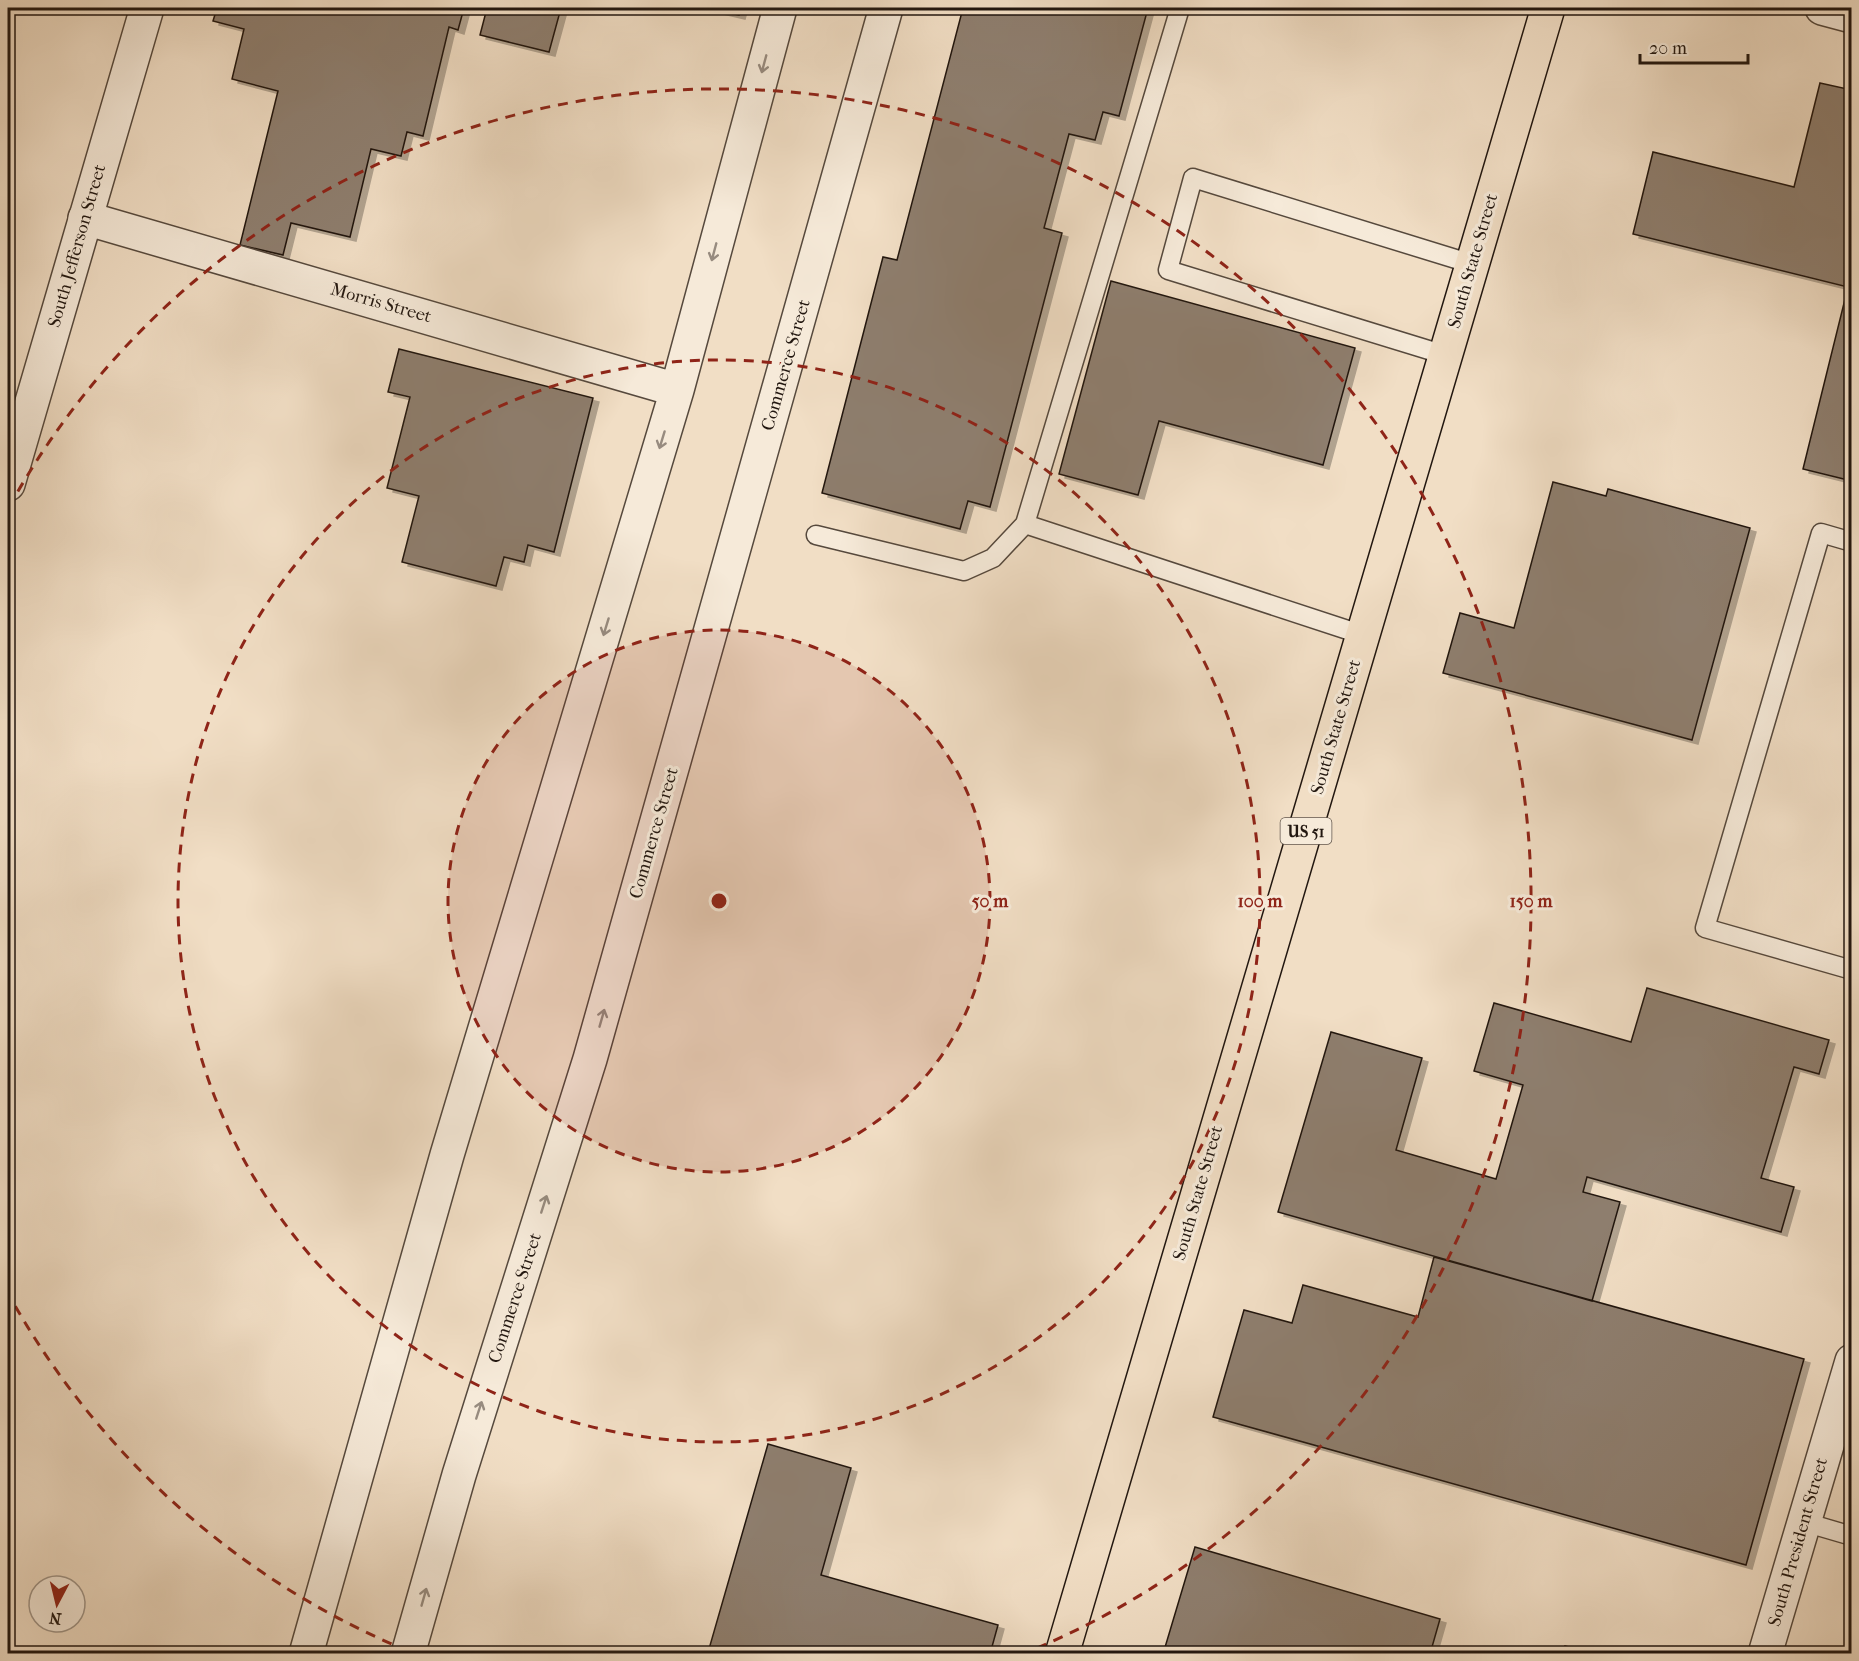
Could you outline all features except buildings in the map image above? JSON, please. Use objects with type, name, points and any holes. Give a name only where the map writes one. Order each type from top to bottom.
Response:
[{"type":"main road","name":"South State Street","points":[[1062,1653],[1548,8]]},
{"type":"street","name":"South Jefferson Street","points":[[8,484],[147,8]]},
{"type":"street","points":[[306,1653],[447,1155],[677,390],[780,8]]},
{"type":"street","name":"Commerce Street","points":[[408,1653],[459,1475],[590,1059],[886,8]]},
{"type":"street","points":[[1822,8],[1851,16]]},
{"type":"street","name":"Morris Street","points":[[85,218],[677,390]]},
{"type":"street","name":"South President Street","points":[[1765,1653],[1804,1522],[1847,1395]]},
{"type":"lane","points":[[816,535],[964,570],[993,558],[1025,524],[1180,8]]},
{"type":"lane","points":[[1446,355],[1168,270],[1193,178],[1472,264]]},
{"type":"lane","points":[[1025,524],[1363,635]]},
{"type":"lane","points":[[1851,542],[1821,533],[1705,928],[1851,970]]},
{"type":"lane","points":[[1804,1522],[1851,1536]]}]
